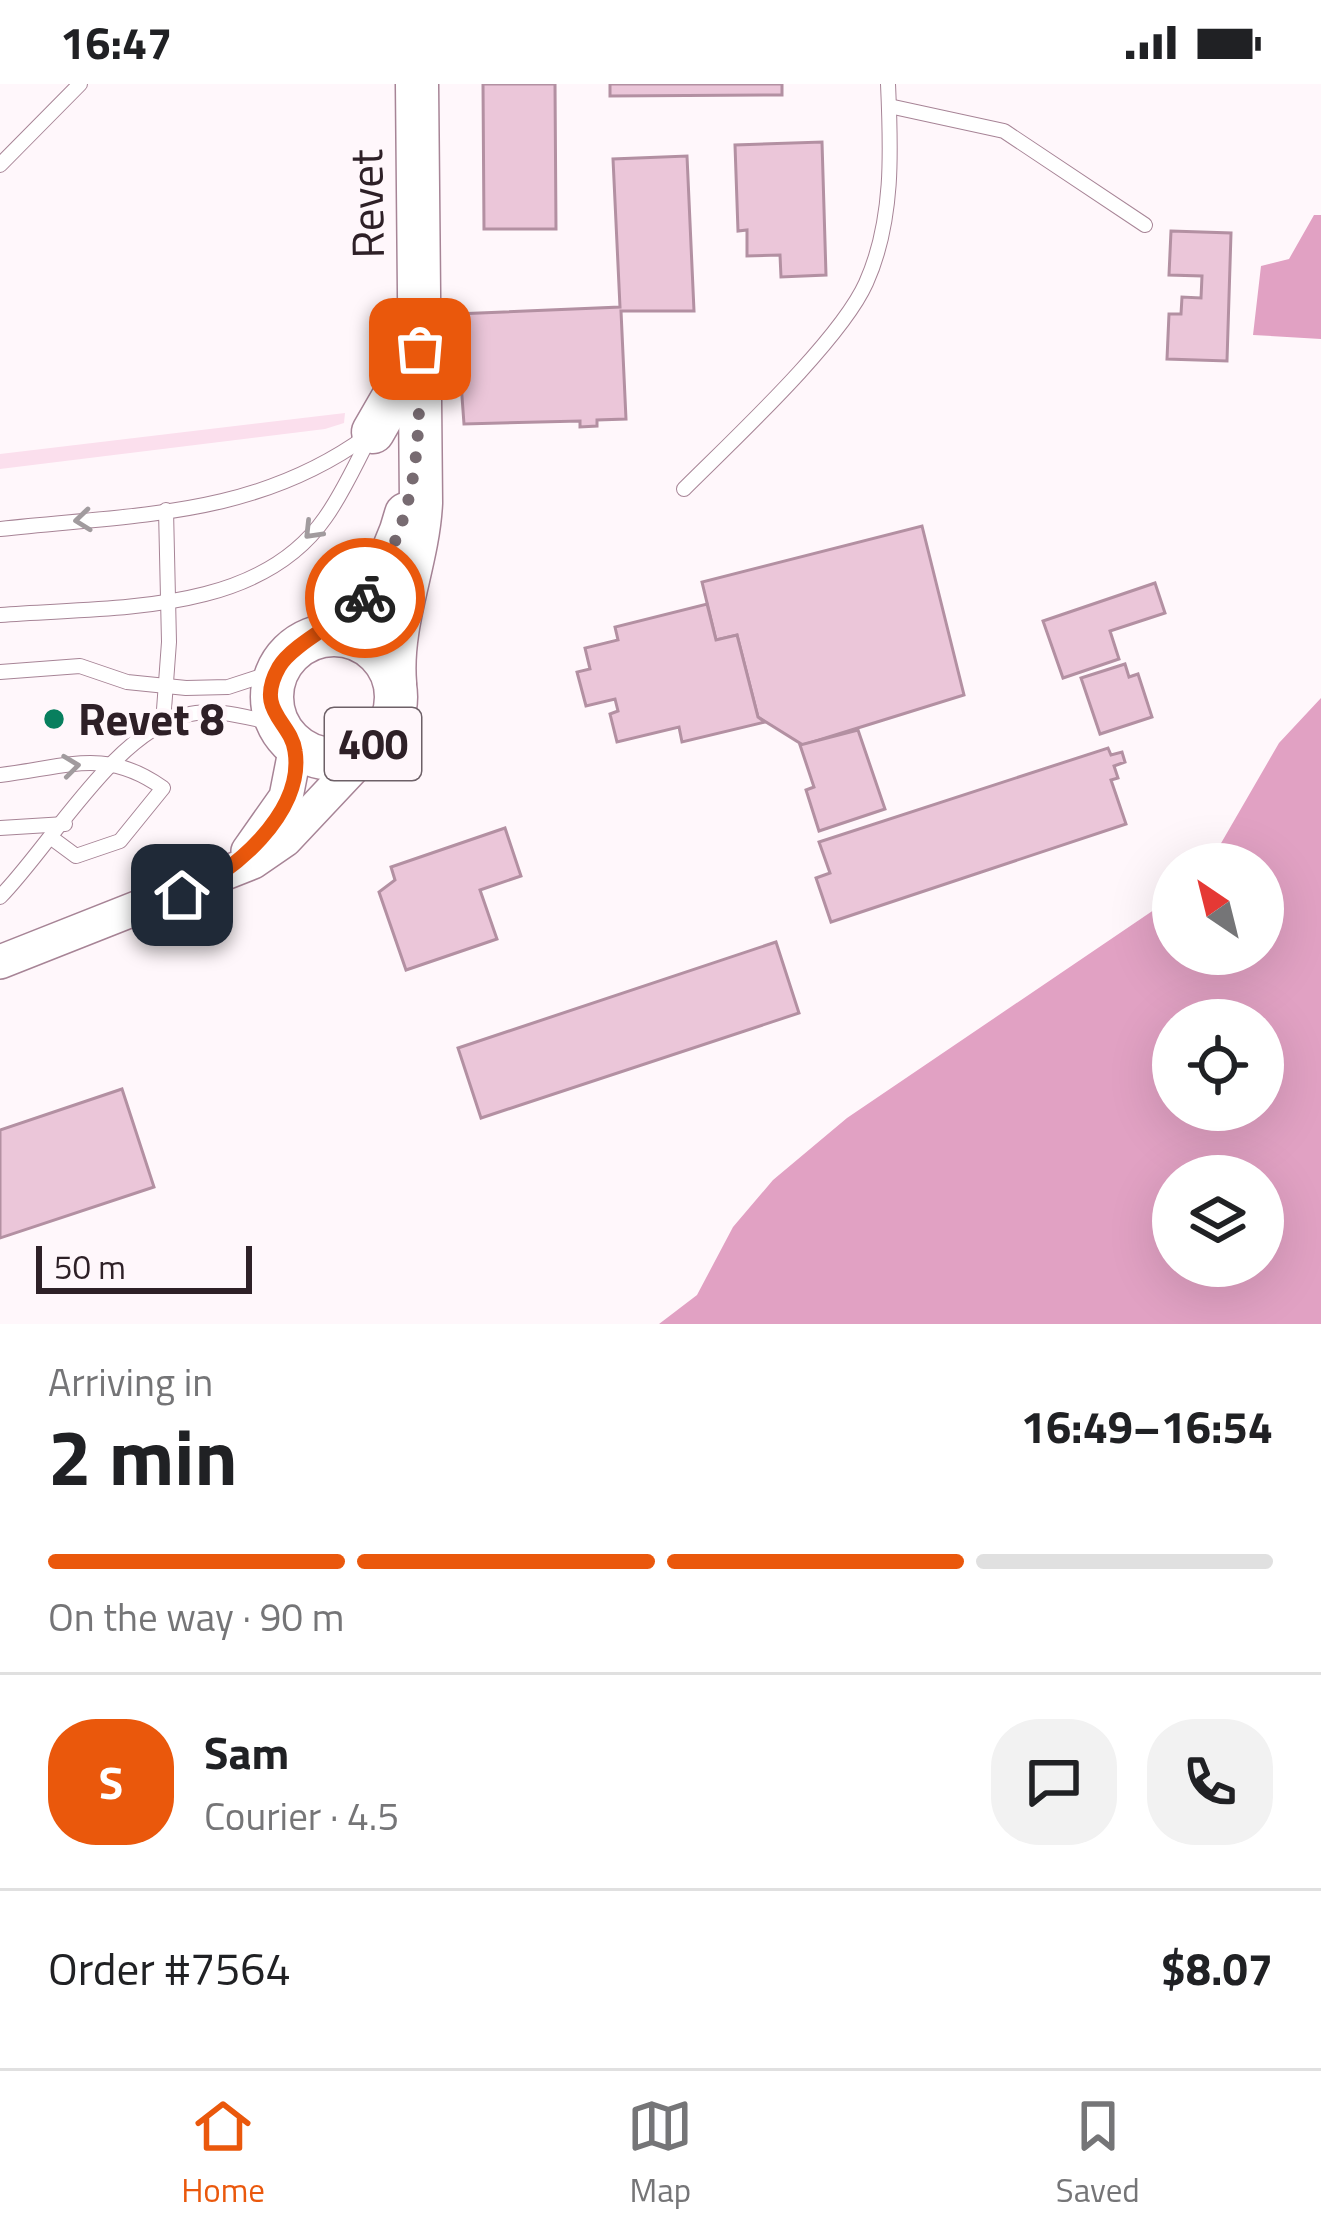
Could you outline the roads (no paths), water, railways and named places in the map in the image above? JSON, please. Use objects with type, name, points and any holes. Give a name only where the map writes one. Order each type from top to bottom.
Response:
[{"type":"highway","name":"Revet","points":[[395,682],[395,632],[419,542],[416,84]]},
{"type":"highway","name":"400","points":[[373,433],[393,406],[420,349]]},
{"type":"highway","name":"Revet","points":[[321,635],[365,597],[388,561],[401,535],[418,467]]},
{"type":"highway","name":"400","points":[[321,635],[344,635],[368,644],[385,659],[395,682],[396,703],[379,740],[340,759],[287,735],[272,689],[294,648],[321,635]]},
{"type":"street","points":[[205,886],[240,861],[286,797],[287,735]]},
{"type":"street","points":[[0,962],[205,886],[285,840],[379,740]]},
{"type":"lane","points":[[0,165],[80,84]]},
{"type":"lane","points":[[684,489],[763,408],[866,284],[886,207],[888,84]]},
{"type":"lane","points":[[889,106],[1004,131],[1144,225]]},
{"type":"lane","points":[[0,529],[243,500],[340,456],[373,433]]},
{"type":"lane","points":[[0,615],[170,600],[225,589],[289,554],[324,520],[373,433]]},
{"type":"lane","points":[[163,723],[170,600],[166,510]]},
{"type":"lane","points":[[0,672],[80,666],[165,688],[228,687],[278,671]]},
{"type":"lane","points":[[3,888],[53,838],[116,761],[163,723],[189,714],[229,713],[287,735]]},
{"type":"lane","points":[[0,775],[116,761],[139,769],[164,788],[120,841],[76,856],[53,838]]},
{"type":"lane","points":[[0,828],[65,824]]},
{"type":"place","name":"Revet 8","points":[[54,719]]}]
